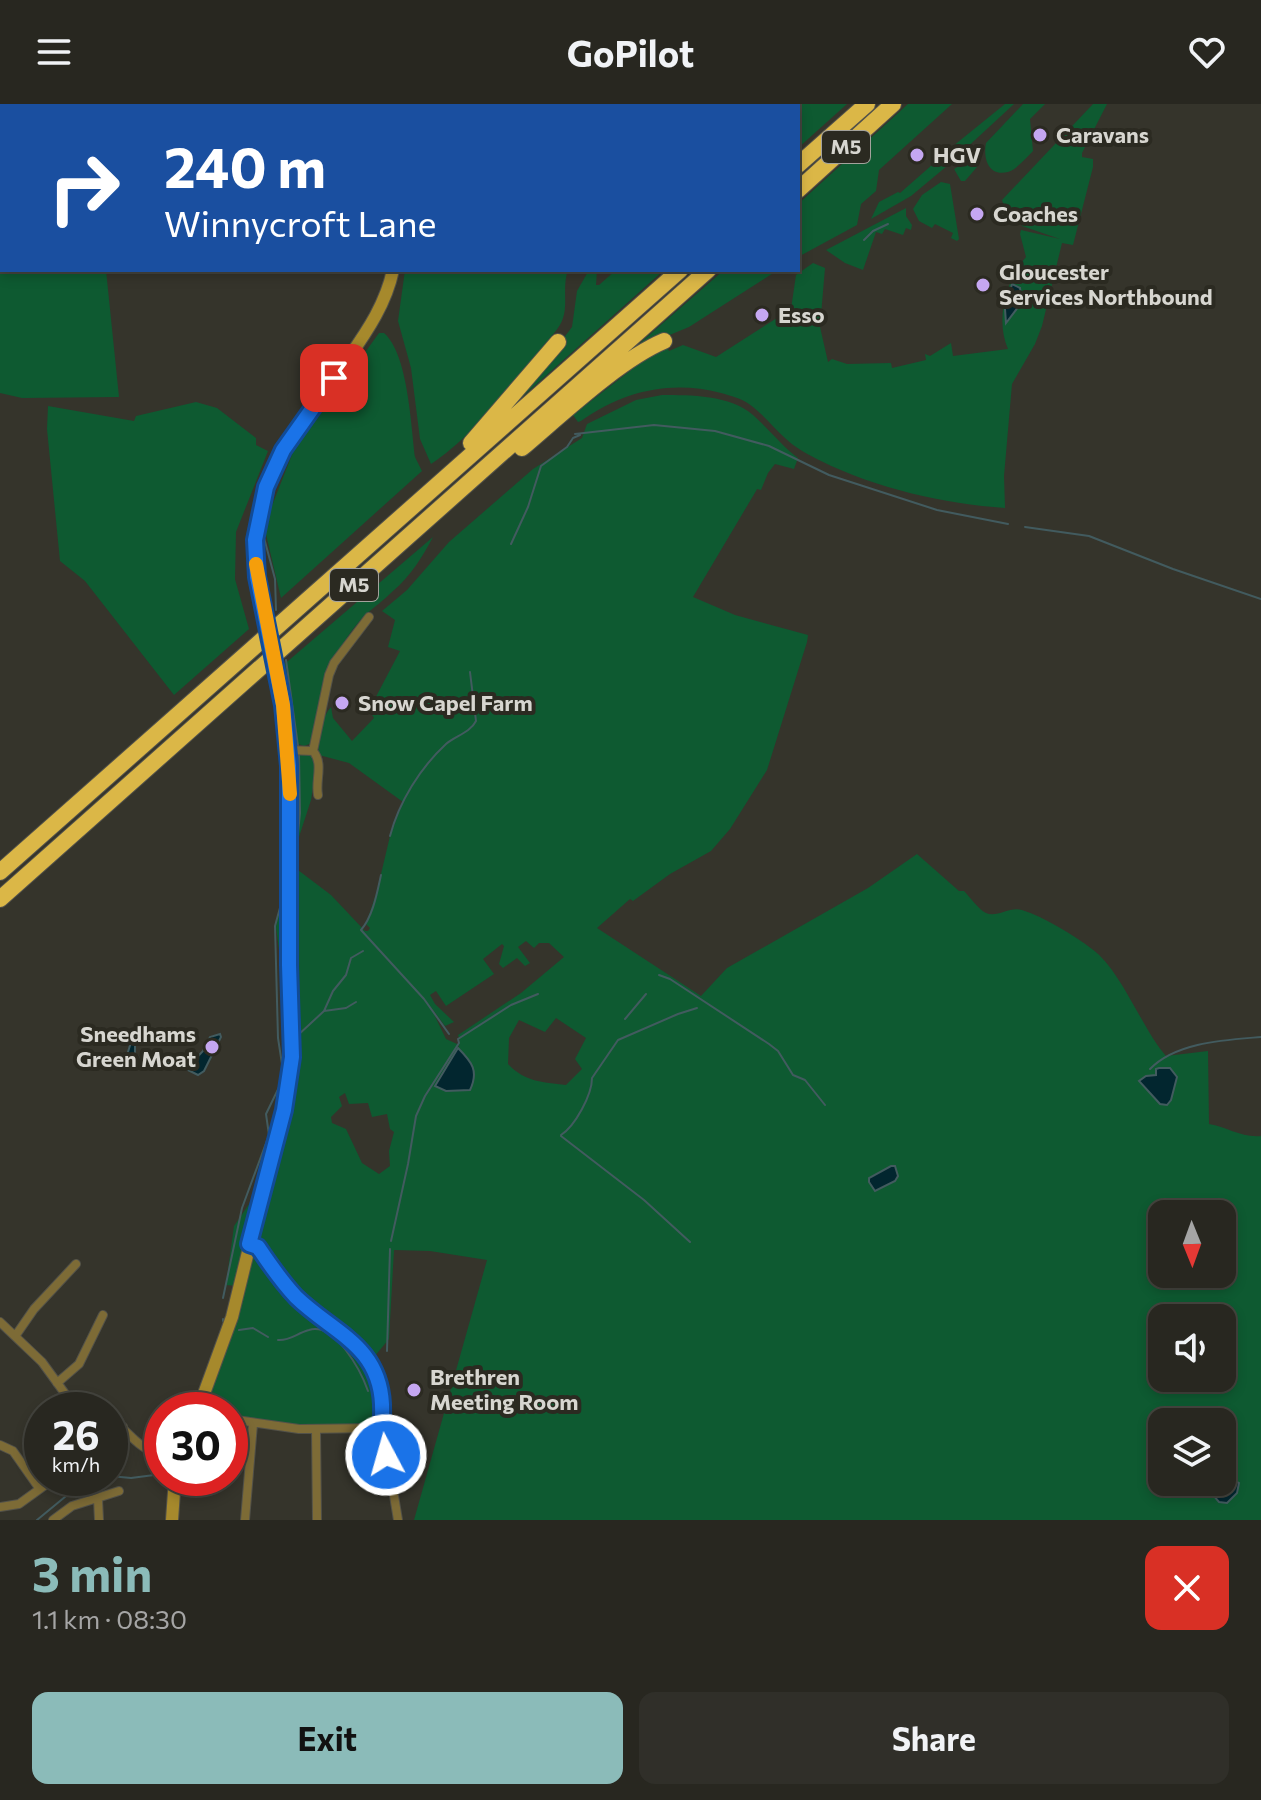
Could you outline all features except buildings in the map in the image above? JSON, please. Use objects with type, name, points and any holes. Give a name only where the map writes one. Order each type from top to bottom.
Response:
[{"type":"highway","name":"M5","points":[[800,163],[867,104]]},
{"type":"highway","name":"M5","points":[[800,188],[893,104]]},
{"type":"highway","name":"M5","points":[[0,872],[678,272]]},
{"type":"highway","name":"M5","points":[[0,899],[706,272]]},
{"type":"highway","name":"M5","points":[[429,517],[472,490],[605,380],[664,341]]},
{"type":"highway","name":"M5","points":[[416,504],[558,342]]},
{"type":"street","points":[[205,1392],[232,1317],[292,1068],[288,750],[283,705],[257,577],[255,540],[266,487],[283,450],[367,330],[384,298],[392,272]]},
{"type":"street","points":[[313,751],[334,663],[369,617]]},
{"type":"street","points":[[288,750],[313,751],[317,756],[320,769],[316,785],[318,795]]},
{"type":"street","points":[[249,1244],[258,1247],[297,1298],[363,1353],[374,1367],[381,1395],[380,1428],[384,1435],[398,1520]]},
{"type":"street","points":[[16,1335],[34,1309],[76,1264]]},
{"type":"street","points":[[57,1383],[79,1364],[103,1315]]},
{"type":"street","points":[[0,1322],[42,1362],[64,1392]]},
{"type":"street","points":[[248,1423],[316,1430],[380,1428]]},
{"type":"street","points":[[245,1520],[253,1424]]},
{"type":"street","points":[[316,1430],[317,1520]]},
{"type":"street","points":[[128,1432],[144,1450]]},
{"type":"street","points":[[0,1445],[13,1451],[24,1467]]},
{"type":"street","points":[[0,1507],[19,1504],[29,1496]]},
{"type":"street","points":[[53,1520],[72,1506],[103,1496]]},
{"type":"street","points":[[172,1520],[174,1496]]},
{"type":"street","points":[[98,1499],[99,1520]]},
{"type":"green space","points":[[800,104],[847,104],[800,146]]},
{"type":"green space","points":[[908,104],[952,104],[879,170],[876,191],[861,204],[857,225],[800,256],[800,202]]},
{"type":"green space","points":[[1005,104],[1014,104],[949,164],[942,155]]},
{"type":"green space","points":[[1023,104],[1045,104],[1030,119],[1033,151],[1011,171],[996,172],[986,160],[986,143]]},
{"type":"green space","points":[[1093,104],[1107,104],[1082,153],[1082,157],[1093,159],[1093,167],[1073,245],[1062,243],[1042,326],[1012,384],[1004,476],[1005,508],[911,493],[842,471],[793,445],[746,402],[721,393],[666,388],[614,402],[578,422],[573,415],[667,346],[669,351],[683,345],[716,357],[791,309],[796,275],[813,263],[825,268],[820,327],[828,362],[832,359],[847,364],[891,363],[892,368],[926,360],[925,354],[930,356],[951,343],[953,356],[1008,349],[1004,338],[1003,313],[1008,289],[1026,257],[1021,230],[1060,239],[1022,226],[1019,216],[1005,209],[1002,200]]},
{"type":"green space","points":[[940,158],[947,166],[911,196],[871,219],[879,202],[900,193]]},
{"type":"green space","points":[[969,160],[976,162],[977,167],[965,181],[961,181],[954,169]]},
{"type":"green space","points":[[941,182],[950,184],[957,241],[951,238],[953,233],[935,224],[932,228],[919,221],[913,209],[922,195]]},
{"type":"green space","points":[[906,208],[911,230],[906,228],[903,235],[885,229],[882,234],[876,232],[863,270],[845,263],[826,250]]},
{"type":"green space","points":[[0,272],[106,272],[119,397],[22,398],[0,393]]},
{"type":"green space","points":[[405,272],[568,272],[564,313],[558,329],[462,440],[431,464],[420,439],[411,368],[398,321]]},
{"type":"green space","points":[[588,272],[597,272],[596,285],[599,285],[614,272],[662,272],[511,407],[572,327],[577,291]]},
{"type":"green space","points":[[722,272],[775,272],[689,327],[655,341],[602,376]]},
{"type":"green space","points":[[379,333],[384,333],[392,343],[403,373],[415,457],[422,471],[281,598],[264,526],[293,452]]},
{"type":"green space","points":[[662,395],[722,400],[753,415],[798,458],[794,469],[775,464],[768,473],[761,490],[757,489],[693,597],[735,615],[808,635],[767,770],[730,829],[711,851],[670,874],[633,901],[630,899],[597,928],[701,996],[727,968],[868,888],[917,854],[959,891],[964,891],[986,913],[1022,910],[1058,927],[1092,949],[1122,984],[1166,1056],[1208,1051],[1209,1124],[1261,1136],[1261,1520],[414,1520],[487,1260],[430,1251],[394,1250],[389,1339],[374,1357],[300,1296],[256,1238],[288,1101],[293,757],[308,752],[317,761],[311,800],[299,837],[294,867],[331,895],[368,931],[370,928],[366,924],[390,836],[403,802],[349,763],[319,755],[319,736],[324,718],[331,707],[333,718],[352,741],[374,718],[369,710],[400,651],[388,647],[395,620],[382,611],[407,590],[449,542],[533,469],[582,438],[587,424],[636,400]],"holes":[[[526,941],[534,948],[539,943],[549,943],[564,957],[521,993],[458,1035],[458,1048],[457,1044],[446,1039],[430,1006],[445,1026],[454,1022],[430,995],[436,991],[446,1006],[494,974],[483,959],[502,944],[499,964],[503,968],[517,958],[525,966],[530,963],[518,947]],[[556,1018],[586,1038],[575,1059],[582,1069],[566,1085],[527,1078],[508,1064],[509,1038],[519,1020],[545,1032]],[[345,1093],[349,1104],[368,1103],[372,1117],[387,1114],[390,1129],[394,1132],[389,1151],[390,1166],[379,1174],[362,1163],[346,1129],[332,1123],[331,1117],[342,1106],[339,1097]]]},
{"type":"green space","points":[[196,402],[217,408],[256,438],[256,445],[268,451],[236,532],[235,579],[249,629],[174,695],[85,581],[60,561],[47,429],[48,406],[134,421],[136,416]]},
{"type":"green space","points":[[433,537],[405,579],[365,615],[343,644],[328,675],[312,743],[304,746],[293,742],[281,667]]},
{"type":"green space","points":[[282,857],[287,859],[289,1066],[237,1286],[226,1285],[234,1226],[256,1194],[285,1066],[283,981],[276,927],[282,891]]},
{"type":"green space","points":[[255,1251],[279,1279],[340,1334],[374,1371],[378,1399],[377,1415],[371,1423],[307,1427],[248,1419],[248,1392],[210,1392],[252,1252]]},
{"type":"water","points":[[1012,284],[1020,288],[1022,302],[1006,323],[1005,309]]},
{"type":"water","points":[[135,1029],[135,1054],[143,1061],[190,1065],[203,1051],[210,1037],[220,1034],[221,1037],[204,1071],[198,1075],[186,1069],[128,1063]]},
{"type":"water","points":[[458,1048],[473,1067],[473,1083],[470,1090],[446,1091],[435,1086]]},
{"type":"water","points":[[1159,1068],[1170,1068],[1177,1077],[1167,1105],[1160,1104],[1139,1081],[1156,1075]]},
{"type":"water","points":[[895,1166],[898,1176],[895,1181],[875,1191],[869,1178]]},
{"type":"water","points":[[1214,1496],[1234,1496],[1227,1503],[1219,1502]]},
{"type":"waterway","points":[[864,240],[873,231],[888,224]]},
{"type":"waterway","points":[[575,434],[654,425],[715,431],[769,446],[829,475],[937,510],[1008,524]]},
{"type":"waterway","points":[[511,544],[528,507],[541,466],[580,435]]},
{"type":"waterway","points":[[268,509],[274,491]]},
{"type":"waterway","points":[[1025,527],[1089,536],[1261,599]]},
{"type":"waterway","points":[[263,534],[275,579],[276,610]]},
{"type":"waterway","points":[[286,660],[298,746]]},
{"type":"waterway","points":[[390,836],[405,798],[419,775],[436,753],[470,729],[476,721],[470,672]]},
{"type":"waterway","points":[[296,854],[300,813],[299,755]]},
{"type":"waterway","points":[[381,875],[372,911],[361,930],[424,999],[449,1034]]},
{"type":"waterway","points":[[223,1298],[242,1208],[269,1135],[266,1114],[284,1077],[278,1038],[275,926],[284,893]]},
{"type":"waterway","points":[[324,1011],[333,991],[346,975],[351,958],[363,951]]},
{"type":"waterway","points":[[659,975],[670,979],[778,1051],[793,1075],[805,1080],[825,1105]]},
{"type":"waterway","points":[[391,1241],[416,1116],[459,1043],[458,1039],[511,1005],[538,994]]},
{"type":"waterway","points":[[625,1019],[646,994]]},
{"type":"waterway","points":[[297,1036],[324,1011],[346,1008],[356,1002]]},
{"type":"waterway","points":[[561,1135],[577,1117],[586,1101],[592,1078],[618,1040],[697,1008]]},
{"type":"waterway","points":[[1150,1069],[1173,1053],[1187,1048],[1217,1041],[1261,1037]]},
{"type":"waterway","points":[[561,1136],[644,1200],[690,1242]]},
{"type":"waterway","points":[[387,1351],[390,1249]]},
{"type":"waterway","points":[[239,1330],[253,1328],[268,1337]]},
{"type":"waterway","points":[[278,1340],[309,1330],[328,1333],[346,1350],[368,1391]]},
{"type":"waterway","points":[[128,1478],[144,1476]]},
{"type":"waterway","points":[[37,1520],[66,1496]]},
{"type":"slow traffic","points":[[256,564],[283,705],[290,794]]},
{"type":"place","name":"Caravans","points":[[1040,135]]},
{"type":"place","name":"HGV","points":[[917,155]]},
{"type":"place","name":"Coaches","points":[[977,214]]},
{"type":"place","name":"Gloucester Services Northbound","points":[[983,285]]},
{"type":"place","name":"Esso","points":[[762,315]]},
{"type":"place","name":"Snow Capel Farm","points":[[342,703]]},
{"type":"place","name":"Sneedhams Green Moat","points":[[212,1047]]},
{"type":"place","name":"Brethren Meeting Room","points":[[414,1390]]},
{"type":"route","points":[[334,378],[283,450],[266,487],[255,540],[257,577],[287,734],[292,1057],[284,1110],[249,1244],[258,1247],[297,1298],[363,1353],[374,1367],[379,1379],[380,1428],[386,1455]]}]
